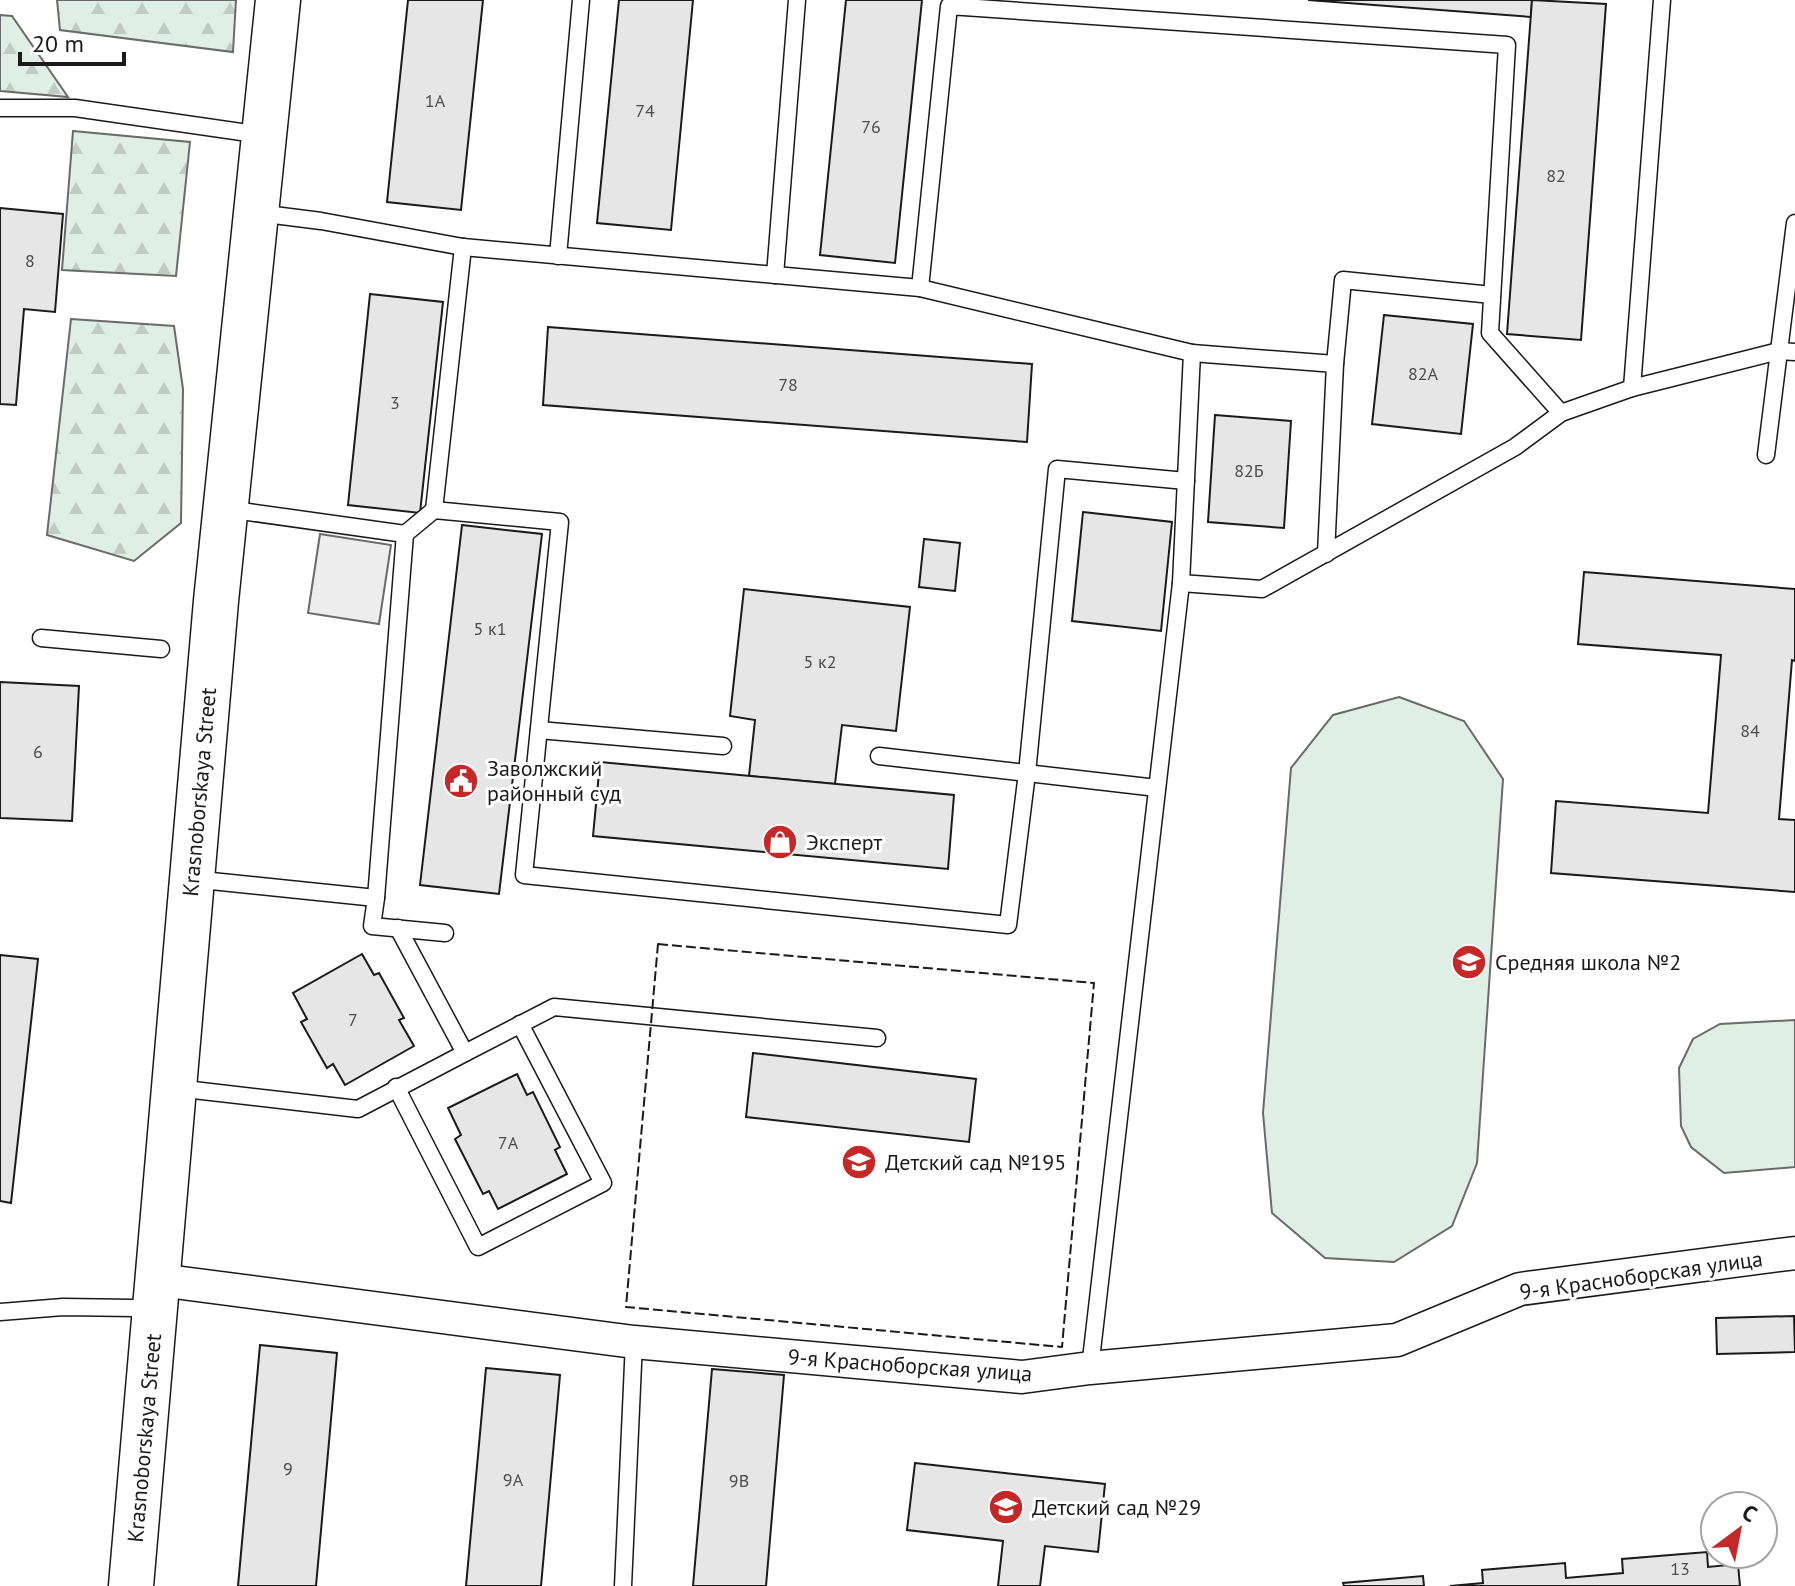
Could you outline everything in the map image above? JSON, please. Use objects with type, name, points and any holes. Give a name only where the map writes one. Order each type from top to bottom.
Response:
[{"type":"street","name":"Krasnoborskaya Street","points":[[131,1586],[225,509],[278,0]]},
{"type":"street","name":"9-я Красноборская улица","points":[[159,1280],[634,1342],[1022,1377],[1397,1340],[1520,1289],[1795,1253]]},
{"type":"lane","points":[[558,256],[581,0]]},
{"type":"lane","points":[[775,275],[797,0]]},
{"type":"lane","points":[[1632,388],[1662,0]]},
{"type":"lane","points":[[920,288],[949,6],[1507,45],[1490,333],[1561,413]]},
{"type":"lane","points":[[0,108],[75,108],[263,136]]},
{"type":"lane","points":[[257,212],[463,247],[920,288],[1192,353],[1335,364]]},
{"type":"lane","points":[[1766,455],[1787,352],[1794,234]]},
{"type":"lane","points":[[445,933],[372,926],[405,534],[434,510],[463,247]]},
{"type":"lane","points":[[1326,554],[1335,364],[1343,280],[1492,295]]},
{"type":"lane","points":[[1181,583],[1262,589],[1515,447],[1561,413],[1632,388],[1787,352]]},
{"type":"lane","points":[[1090,1368],[1181,583],[1192,353]]},
{"type":"lane","points":[[434,510],[560,522],[524,875],[1008,925],[1027,773],[1057,469],[1186,481]]},
{"type":"lane","points":[[225,509],[405,534]]},
{"type":"lane","points":[[41,638],[161,649]]},
{"type":"lane","points":[[539,730],[723,746]]},
{"type":"lane","points":[[879,756],[1157,788]]},
{"type":"lane","points":[[192,879],[376,898]]},
{"type":"lane","points":[[398,928],[465,1053]]},
{"type":"lane","points":[[175,1088],[358,1109],[554,1007],[877,1038]]},
{"type":"lane","points":[[396,1087],[478,1247],[492,1240],[603,1183],[520,1024]]},
{"type":"lane","points":[[0,1312],[107,1306],[135,1308],[143,1317],[127,1484],[138,1506]]},
{"type":"lane","points":[[623,1586],[634,1342]]},
{"type":"green space","points":[[57,0],[236,0],[233,52],[60,30]]},
{"type":"green space","points":[[0,15],[12,16],[68,97],[0,91]]},
{"type":"green space","points":[[73,131],[190,142],[176,276],[62,270]]},
{"type":"green space","points":[[71,319],[174,326],[183,389],[181,523],[134,561],[47,535]]},
{"type":"green space","points":[[1399,697],[1464,721],[1503,779],[1477,1163],[1452,1226],[1394,1262],[1325,1258],[1272,1213],[1263,1113],[1291,768],[1333,715]]},
{"type":"green space","points":[[1795,1020],[1795,1167],[1724,1173],[1691,1147],[1681,1126],[1679,1068],[1693,1039],[1720,1024]]},
{"type":"shaded area","points":[[320,534],[391,545],[379,624],[308,613]]},
{"type":"building","points":[[408,0],[483,0],[461,210],[387,202]]},
{"type":"building","points":[[619,0],[693,0],[671,230],[597,223]]},
{"type":"building","points":[[846,0],[922,0],[895,263],[820,255]]},
{"type":"building","points":[[1308,0],[1532,0],[1531,17]]},
{"type":"building","points":[[1532,0],[1606,4],[1581,340],[1507,334]]},
{"type":"building","points":[[0,208],[63,214],[55,312],[24,309],[16,405],[0,404]]},
{"type":"building","points":[[370,294],[443,302],[420,513],[348,505]]},
{"type":"building","points":[[1384,315],[1473,324],[1461,434],[1372,424]]},
{"type":"building","points":[[548,327],[1032,364],[1027,442],[543,405]]},
{"type":"building","points":[[1215,415],[1291,421],[1284,528],[1208,522]]},
{"type":"building","points":[[1083,512],[1172,522],[1161,631],[1072,621]]},
{"type":"building","points":[[462,525],[542,534],[499,894],[420,885]]},
{"type":"building","points":[[924,539],[960,543],[955,591],[919,587]]},
{"type":"building","points":[[1584,572],[1795,589],[1795,661],[1792,660],[1779,819],[1795,820],[1795,892],[1551,873],[1556,801],[1708,813],[1721,655],[1578,644]]},
{"type":"building","points":[[744,589],[910,607],[896,731],[842,725],[835,784],[749,776],[755,720],[730,716]]},
{"type":"building","points":[[0,682],[79,686],[72,821],[0,818]]},
{"type":"building","points":[[600,762],[954,795],[948,869],[593,836]]},
{"type":"building","points":[[362,954],[374,975],[379,973],[404,1018],[399,1020],[414,1046],[345,1085],[333,1064],[327,1068],[301,1022],[307,1019],[293,993]]},
{"type":"building","points":[[0,955],[38,959],[11,1203],[0,1201]]},
{"type":"building","points":[[753,1053],[976,1079],[969,1142],[746,1117]]},
{"type":"building","points":[[517,1074],[527,1095],[533,1092],[560,1147],[555,1150],[567,1174],[498,1209],[489,1191],[483,1194],[455,1139],[461,1135],[448,1108]]},
{"type":"building","points":[[1794,1316],[1795,1352],[1717,1354],[1716,1318]]},
{"type":"building","points":[[260,1345],[337,1353],[316,1586],[238,1586]]},
{"type":"building","points":[[486,1368],[560,1375],[541,1586],[466,1586]]},
{"type":"building","points":[[712,1369],[784,1375],[766,1586],[693,1586]]},
{"type":"building","name":"Детский сад №29","points":[[915,1463],[1105,1484],[1098,1552],[1045,1546],[1040,1586],[998,1586],[1003,1541],[907,1530]]},
{"type":"building","points":[[1699,1553],[1699,1570],[1739,1570],[1740,1586],[1450,1586],[1483,1583],[1482,1570],[1565,1563],[1566,1578],[1623,1573],[1622,1559]]},
{"type":"building","points":[[1423,1576],[1424,1586],[1344,1586],[1343,1583]]},
{"type":"fence","points":[[658,944],[1094,983],[1062,1347],[626,1307],[658,944]]},
{"type":"place","name":"Заволжский районный суд","points":[[461,781]]},
{"type":"place","name":"Эксперт","points":[[780,842]]},
{"type":"place","name":"Средняя школа №2","points":[[1469,962]]},
{"type":"place","name":"Детский сад №195","points":[[859,1162]]},
{"type":"place","name":"Детский сад №29","points":[[1006,1507]]}]
